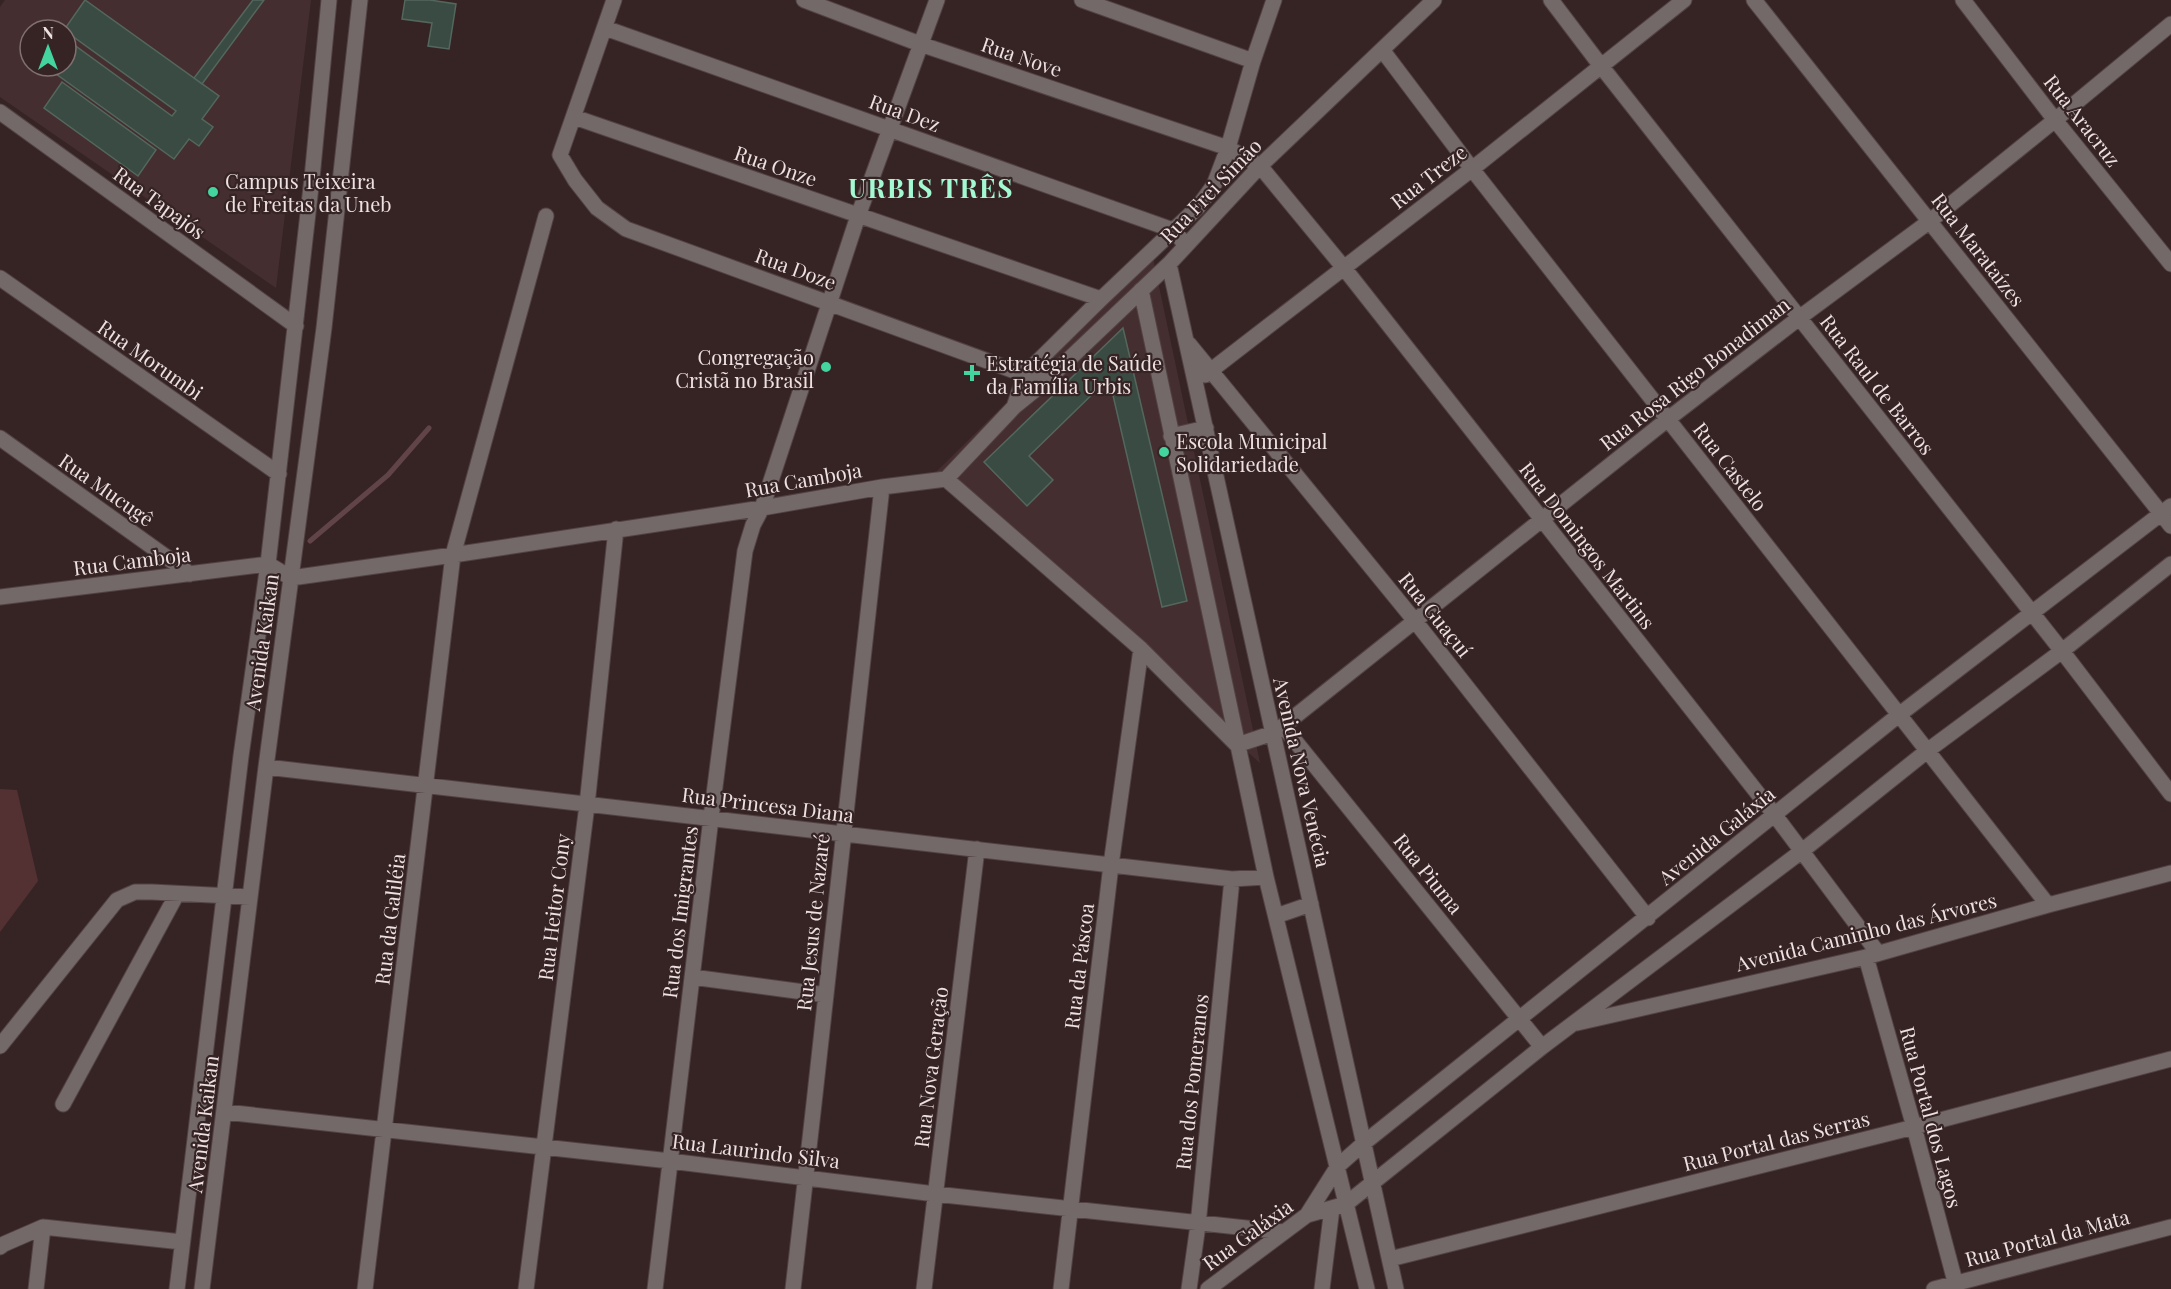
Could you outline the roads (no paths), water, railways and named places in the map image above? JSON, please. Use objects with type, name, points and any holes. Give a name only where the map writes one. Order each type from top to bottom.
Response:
[{"type":"street","name":"Avenida Kaikan","points":[[202,1289],[266,767],[280,571],[279,474],[329,0]]},
{"type":"street","name":"Avenida Kaikan","points":[[177,1289],[241,756],[280,571],[324,328],[360,0]]},
{"type":"street","points":[[574,117],[614,0]]},
{"type":"street","name":"Rua Nove","points":[[804,0],[920,44],[1228,148],[1260,166]]},
{"type":"street","name":"Rua dos Imigrantes","points":[[655,1289],[745,551],[753,525],[762,508],[858,216],[937,0]]},
{"type":"street","points":[[1082,0],[1253,61]]},
{"type":"street","points":[[1173,230],[1198,207],[1214,185],[1228,148],[1253,61],[1274,0]]},
{"type":"street","name":"Rua Frei Simão","points":[[946,479],[1014,407],[1045,382],[1169,264],[1260,166],[1434,0]]},
{"type":"street","name":"Rua Raul de Barros","points":[[1551,0],[2062,651],[2171,795]]},
{"type":"street","name":"Rua Treze","points":[[1196,383],[1472,169],[1684,0]]},
{"type":"street","name":"Rua Marataízes","points":[[1754,0],[2168,515]]},
{"type":"street","name":"Rua Aracruz","points":[[1963,0],[2055,120],[2171,264]]},
{"type":"street","name":"Rua Rosa Rigo Bonadiman","points":[[1237,745],[1278,729],[1668,419],[1930,220],[2171,24]]},
{"type":"street","name":"Rua Dez","points":[[605,28],[1173,230],[1186,245]]},
{"type":"street","name":"Rua Castelo","points":[[1383,51],[1472,169],[2049,905]]},
{"type":"street","name":"Rua Tapajós","points":[[0,112],[296,326]]},
{"type":"street","name":"Rua Doze","points":[[574,117],[560,154],[575,180],[597,208],[626,229],[1045,382]]},
{"type":"street","name":"Rua Onze","points":[[574,117],[1101,298]]},
{"type":"street","name":"Rua Domingos Martins","points":[[1260,166],[1344,268],[1774,814],[1802,851],[1872,955]]},
{"type":"street","name":"Rua da Galiléia","points":[[365,1289],[453,555],[546,216]]},
{"type":"street","name":"Rua Frei Simão","points":[[1014,407],[1025,374],[1173,230]]},
{"type":"street","name":"Avenida Nova Venécia","points":[[1169,264],[1278,729],[1311,904],[1396,1289]]},
{"type":"street","name":"Rua Morumbi","points":[[0,278],[279,474]]},
{"type":"street","points":[[1141,290],[1266,877],[1338,1166],[1339,1206],[1322,1289]]},
{"type":"street","name":"Rua Guaçuí","points":[[1186,341],[1415,621],[1648,918]]},
{"type":"street","points":[[1171,436],[1206,428]]},
{"type":"street","name":"Rua Mucugê","points":[[0,438],[190,574]]},
{"type":"street","name":"Rua Camboja","points":[[0,597],[190,574],[280,571],[453,555],[946,479]]},
{"type":"street","points":[[946,479],[1141,649],[1237,745]]},
{"type":"street","name":"Rua Jesus de Nazaré","points":[[793,1289],[882,488]]},
{"type":"street","name":"Avenida Galáxia","points":[[1307,1215],[1338,1166],[1364,1143],[1648,918],[1900,714],[2030,613],[2168,515]]},
{"type":"street","name":"Rua Heitor Cony","points":[[526,1289],[587,805],[616,529]]},
{"type":"street","points":[[1339,1206],[1571,1024],[1802,851],[1927,751],[2062,651],[2171,564]]},
{"type":"street","name":"Rua da Páscoa","points":[[1061,1289],[1111,865],[1141,649]]},
{"type":"street","name":"Rua Piuma","points":[[1278,729],[1542,1047]]},
{"type":"street","name":"Rua Princesa Diana","points":[[266,767],[1232,879],[1266,877]]},
{"type":"street","name":"Rua Nova Geração","points":[[924,1289],[977,849]]},
{"type":"street","name":"Avenida Caminho das Árvores","points":[[1571,1024],[1872,955],[2171,873]]},
{"type":"street","name":"Rua dos Pomeranos","points":[[1189,1289],[1198,1225],[1232,879]]},
{"type":"street","points":[[0,1046],[117,900],[135,892],[250,897]]},
{"type":"street","points":[[63,1104],[177,894]]},
{"type":"street","points":[[1276,916],[1311,904]]},
{"type":"street","name":"Rua Portal dos Lagos","points":[[1872,955],[1956,1286]]},
{"type":"street","points":[[692,977],[826,995]]},
{"type":"street","name":"Rua Portal das Serras","points":[[1390,1259],[1914,1127],[2171,1059]]},
{"type":"street","name":"Rua Laurindo Silva","points":[[225,1112],[670,1161],[1198,1225],[1283,1232]]},
{"type":"street","points":[[1339,1206],[1367,1289]]},
{"type":"street","name":"Rua Galáxia","points":[[1208,1289],[1307,1215],[1339,1206]]},
{"type":"street","points":[[36,1289],[43,1227]]},
{"type":"street","points":[[0,1247],[43,1227],[182,1242]]},
{"type":"street","name":"Rua Portal da Mata","points":[[1934,1289],[1956,1286],[2171,1227]]},
{"type":"waterway","points":[[310,541],[388,475],[429,428]]},
{"type":"place","name":"Campus Teixeira de Freitas da Uneb","points":[[213,192]]},
{"type":"place","name":"Congregação Cristã no Brasil","points":[[826,367]]},
{"type":"place","name":"Estratégia de Saúde da Família Urbis","points":[[972,373]]},
{"type":"place","name":"Escola Municipal Solidariedade","points":[[1164,452]]},
{"type":"district","name":"URBIS TRÊS","points":[[931,187]]}]
